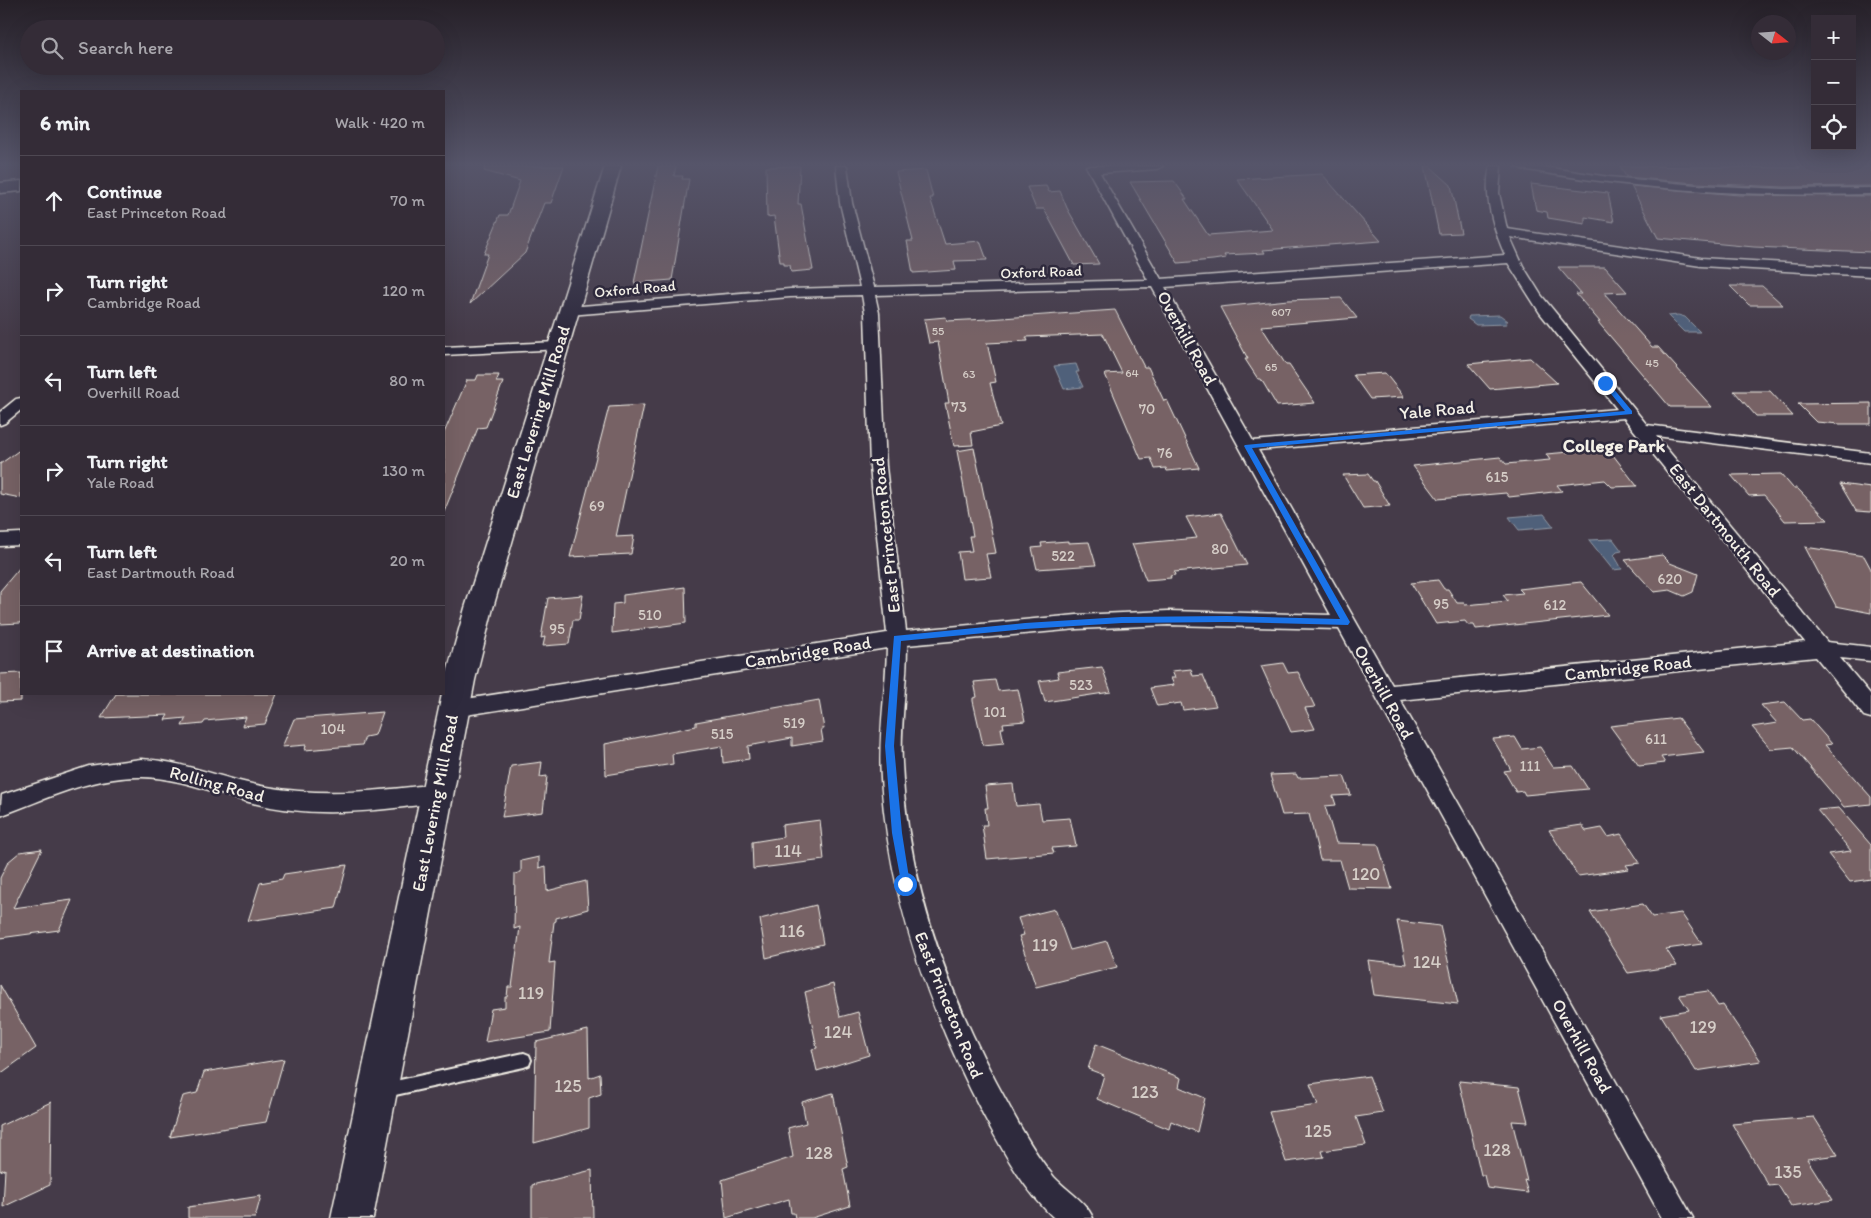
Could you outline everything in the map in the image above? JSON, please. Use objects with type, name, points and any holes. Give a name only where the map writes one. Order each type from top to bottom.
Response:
[{"type":"street","name":"East Levering Mill Road","points":[[352,1218],[453,710],[479,608],[596,223]]},
{"type":"street","name":"East Princeton Road","points":[[852,223],[869,292],[872,314],[878,467],[897,638],[890,746],[892,784],[905,884],[935,980],[960,1040],[993,1105],[1039,1183],[1057,1204],[1078,1218]]},
{"type":"street","name":"Overhill Road","points":[[1123,223],[1678,1218]]},
{"type":"street","name":"East Dartmouth Road","points":[[1500,223],[1513,259],[1524,281],[1559,328],[1645,430],[1871,710]]},
{"type":"street","points":[[1503,232],[1701,262],[1790,269],[1871,272]]},
{"type":"street","name":"Oxford Road","points":[[569,311],[790,293],[1157,284],[1513,259]]},
{"type":"street","points":[[445,351],[558,346]]},
{"type":"street","points":[[0,420],[20,403]]},
{"type":"street","name":"Yale Road","points":[[1248,446],[1630,413]]},
{"type":"street","points":[[1645,430],[1871,458]]},
{"type":"street","points":[[0,540],[20,539]]},
{"type":"street","name":"Cambridge Road","points":[[453,710],[897,638],[1025,626],[1122,620],[1227,619],[1346,622]]},
{"type":"street","name":"Cambridge Road","points":[[1385,694],[1775,652],[1821,649],[1871,654]]},
{"type":"street","name":"Rolling Road","points":[[1,804],[78,778],[124,767],[152,767],[177,772],[268,798],[302,801],[344,803],[383,801],[437,793]]},
{"type":"lane","points":[[378,1091],[524,1060]]},
{"type":"water","points":[[1500,315],[1508,321],[1505,321],[1507,324],[1476,325],[1468,319],[1469,316]]},
{"type":"water","points":[[1678,315],[1685,317],[1700,332],[1684,332],[1668,316]]},
{"type":"water","points":[[1076,364],[1079,372],[1076,372],[1083,387],[1064,389],[1054,366]]},
{"type":"water","points":[[1544,514],[1554,527],[1519,530],[1509,517]]},
{"type":"water","points":[[1613,539],[1622,551],[1614,555],[1622,569],[1613,570],[1589,540]]},
{"type":"building","points":[[497,223],[536,223],[525,253],[470,304],[488,254],[484,254]]},
{"type":"building","points":[[646,223],[682,223],[672,280],[634,283]]},
{"type":"building","points":[[775,223],[804,223],[813,270],[791,272],[790,265],[784,265],[784,262],[780,262]]},
{"type":"building","points":[[909,223],[938,223],[945,244],[980,241],[987,260],[954,261],[956,270],[913,273],[907,241],[913,241]]},
{"type":"building","points":[[1051,223],[1075,223],[1099,264],[1074,265]]},
{"type":"building","points":[[1154,223],[1200,223],[1208,235],[1273,230],[1268,223],[1365,223],[1381,241],[1263,250],[1265,253],[1224,255],[1226,258],[1178,263]]},
{"type":"building","points":[[1437,223],[1459,223],[1461,233],[1439,234]]},
{"type":"building","points":[[1650,223],[1871,223],[1871,252],[1754,247],[1658,238]]},
{"type":"building","points":[[1558,267],[1605,267],[1627,292],[1604,293],[1652,347],[1658,347],[1712,407],[1670,407],[1598,322],[1600,322],[1576,294],[1581,294]]},
{"type":"building","points":[[1730,286],[1762,286],[1783,305],[1749,305]]},
{"type":"building","points":[[1341,298],[1357,318],[1261,326],[1286,365],[1289,365],[1315,403],[1277,406],[1261,379],[1258,379],[1245,359],[1248,359],[1220,307],[1288,300]]},
{"type":"building","points":[[1115,310],[1144,367],[1148,367],[1164,401],[1167,400],[1199,468],[1167,471],[1166,468],[1155,469],[1151,458],[1141,459],[1105,374],[1122,373],[1103,334],[1026,337],[1028,341],[987,343],[996,382],[990,383],[1001,426],[971,432],[973,445],[954,446],[945,403],[949,403],[938,342],[929,343],[924,319],[946,317],[947,321]]},
{"type":"building","points":[[1530,358],[1557,383],[1490,389],[1468,364]]},
{"type":"building","points":[[1385,373],[1404,397],[1370,399],[1353,375]]},
{"type":"building","points":[[478,375],[499,375],[496,382],[503,382],[486,427],[478,428],[445,510],[445,431],[467,380],[476,380]]},
{"type":"building","points":[[1734,391],[1770,391],[1793,416],[1756,416]]},
{"type":"building","points":[[1871,403],[1871,424],[1816,422],[1798,404]]},
{"type":"building","points":[[644,405],[616,537],[634,536],[631,554],[570,557],[609,407]]},
{"type":"building","points":[[974,448],[996,553],[986,554],[991,577],[962,579],[958,552],[972,551],[969,536],[973,536],[957,451]]},
{"type":"building","points":[[1605,449],[1610,455],[1613,455],[1637,486],[1612,487],[1605,480],[1557,485],[1562,491],[1509,497],[1506,493],[1438,499],[1413,466],[1500,457],[1506,464],[1550,460],[1546,454]]},
{"type":"building","points":[[20,450],[20,498],[0,494],[0,464]]},
{"type":"building","points":[[1368,474],[1375,481],[1390,506],[1363,508],[1343,475]]},
{"type":"building","points":[[1781,474],[1793,488],[1797,488],[1828,520],[1785,521],[1764,495],[1749,496],[1731,475]]},
{"type":"building","points":[[1840,484],[1871,488],[1871,512],[1856,511]]},
{"type":"building","points":[[1221,513],[1247,565],[1174,572],[1175,575],[1170,576],[1171,578],[1146,580],[1132,544],[1197,538],[1186,517]]},
{"type":"building","points":[[1068,541],[1068,543],[1089,542],[1096,565],[1037,569],[1032,548],[1042,547],[1041,543]]},
{"type":"building","points":[[1805,547],[1864,556],[1871,569],[1871,613],[1836,606]]},
{"type":"building","points":[[1662,555],[1670,563],[1698,574],[1693,592],[1684,596],[1670,590],[1654,592],[1625,560]]},
{"type":"building","points":[[20,567],[20,623],[0,624],[0,591]]},
{"type":"building","points":[[1438,580],[1444,589],[1448,589],[1457,603],[1464,603],[1465,605],[1508,601],[1503,595],[1523,593],[1519,589],[1581,582],[1608,615],[1476,629],[1474,625],[1468,625],[1465,621],[1436,624],[1411,583]]},
{"type":"building","points":[[685,587],[686,623],[612,633],[613,604],[623,603],[623,595]]},
{"type":"building","points":[[583,595],[579,620],[573,620],[569,644],[543,646],[545,637],[541,638],[548,598]]},
{"type":"building","points":[[1283,663],[1288,673],[1298,672],[1315,707],[1305,708],[1315,729],[1291,732],[1261,666]]},
{"type":"building","points":[[1102,667],[1111,692],[1045,702],[1039,681],[1059,678],[1057,672]]},
{"type":"building","points":[[1191,669],[1193,676],[1203,675],[1216,706],[1183,710],[1181,703],[1157,706],[1150,688],[1174,685],[1171,678],[1175,678],[1172,671]]},
{"type":"building","points":[[20,673],[21,701],[0,702],[0,674]]},
{"type":"building","points":[[995,680],[998,691],[1018,689],[1025,721],[1003,723],[1004,728],[1001,728],[1004,743],[983,745],[973,701],[973,698],[977,697],[974,682]]},
{"type":"building","points":[[115,695],[277,695],[265,724],[242,726],[246,717],[205,721],[203,724],[182,726],[186,718],[165,720],[168,715],[101,718]]},
{"type":"building","points":[[819,700],[824,729],[821,729],[823,741],[792,746],[792,738],[748,746],[749,759],[723,763],[722,746],[672,754],[673,764],[606,775],[605,744],[696,726],[696,722]]},
{"type":"building","points":[[1785,702],[1802,720],[1810,719],[1832,744],[1825,745],[1871,797],[1871,804],[1844,807],[1793,747],[1771,749],[1752,727],[1777,723],[1761,705]]},
{"type":"building","points":[[383,712],[375,735],[365,737],[362,745],[305,750],[306,745],[282,747],[294,719]]},
{"type":"building","points":[[1678,718],[1704,752],[1661,757],[1665,763],[1639,766],[1610,726]]},
{"type":"building","points":[[1515,737],[1522,749],[1540,747],[1553,767],[1573,766],[1588,789],[1525,795],[1523,791],[1516,792],[1504,771],[1511,770],[1493,739]]},
{"type":"building","points":[[542,762],[540,777],[547,776],[543,812],[502,817],[511,766]]},
{"type":"building","points":[[1296,774],[1298,778],[1344,776],[1351,795],[1333,796],[1336,805],[1325,806],[1336,843],[1378,844],[1392,889],[1348,888],[1340,860],[1320,860],[1309,814],[1282,815],[1270,775]]},
{"type":"building","points":[[1013,784],[1016,806],[1039,804],[1042,820],[1070,818],[1076,846],[1052,848],[1054,853],[987,859],[982,825],[987,825],[985,808],[988,808],[985,786]]},
{"type":"building","points":[[1839,808],[1871,845],[1871,879],[1850,882],[1828,854],[1851,851],[1817,810]]},
{"type":"building","points":[[820,820],[824,860],[753,869],[752,842],[783,837],[782,825]]},
{"type":"building","points":[[1582,825],[1586,831],[1602,828],[1608,837],[1621,834],[1640,863],[1626,865],[1629,869],[1578,876],[1549,830]]},
{"type":"building","points":[[42,849],[13,908],[72,900],[59,930],[0,938],[0,878],[8,862],[20,852]]},
{"type":"building","points":[[539,857],[539,868],[546,866],[547,891],[586,881],[588,909],[556,918],[554,922],[549,963],[555,962],[550,1032],[485,1042],[491,1009],[505,1007],[508,987],[512,987],[520,927],[514,929],[515,874],[521,872],[521,861]]},
{"type":"building","points":[[347,865],[336,908],[248,921],[260,883],[282,879],[284,874]]},
{"type":"building","points":[[1643,904],[1652,917],[1681,913],[1702,944],[1666,949],[1677,966],[1628,973],[1590,912]]},
{"type":"building","points":[[816,905],[823,944],[766,958],[760,919]]},
{"type":"building","points":[[1055,909],[1070,950],[1107,941],[1117,967],[1036,987],[1019,936],[1024,935],[1018,918]]},
{"type":"building","points":[[1397,921],[1440,926],[1458,1004],[1374,995],[1368,960],[1406,964]]},
{"type":"building","points":[[833,984],[840,1017],[858,1012],[869,1055],[817,1071],[812,1049],[817,1048],[805,992]]},
{"type":"building","points":[[0,985],[36,1048],[0,1074]]},
{"type":"building","points":[[1708,991],[1718,1006],[1723,1005],[1761,1061],[1696,1071],[1661,1015],[1689,1010],[1679,995]]},
{"type":"building","points":[[588,1030],[589,1078],[600,1074],[601,1094],[589,1098],[589,1128],[534,1143],[536,1042]]},
{"type":"building","points":[[1096,1044],[1181,1078],[1179,1087],[1205,1098],[1197,1132],[1171,1121],[1169,1129],[1097,1099],[1104,1075],[1088,1069]]},
{"type":"building","points":[[284,1059],[266,1122],[170,1137],[183,1096],[197,1093],[204,1072]]},
{"type":"building","points":[[1369,1076],[1383,1113],[1356,1117],[1366,1145],[1322,1151],[1324,1157],[1286,1162],[1269,1112],[1318,1105],[1310,1084]]},
{"type":"building","points":[[1459,1081],[1519,1087],[1528,1122],[1512,1121],[1527,1181],[1524,1180],[1528,1193],[1487,1188],[1484,1175],[1481,1175]]},
{"type":"building","points":[[833,1093],[848,1167],[843,1169],[850,1206],[812,1218],[795,1218],[794,1213],[791,1213],[789,1199],[726,1218],[722,1180],[793,1157],[788,1128],[806,1123],[802,1102]]},
{"type":"building","points":[[51,1102],[50,1185],[3,1207],[5,1169],[0,1171],[0,1126]]},
{"type":"building","points":[[1814,1117],[1838,1155],[1807,1159],[1833,1200],[1791,1206],[1778,1185],[1769,1186],[1732,1124]]},
{"type":"building","points":[[592,1170],[593,1218],[532,1218],[532,1185]]},
{"type":"building","points":[[261,1196],[255,1218],[188,1218],[188,1207]]},
{"type":"district","name":"College Park","points":[[1614,445]]},
{"type":"route","points":[[905,884],[897,833],[890,746],[897,638],[1077,622],[1168,618],[1346,622],[1248,446],[1630,413],[1605,383]]}]
